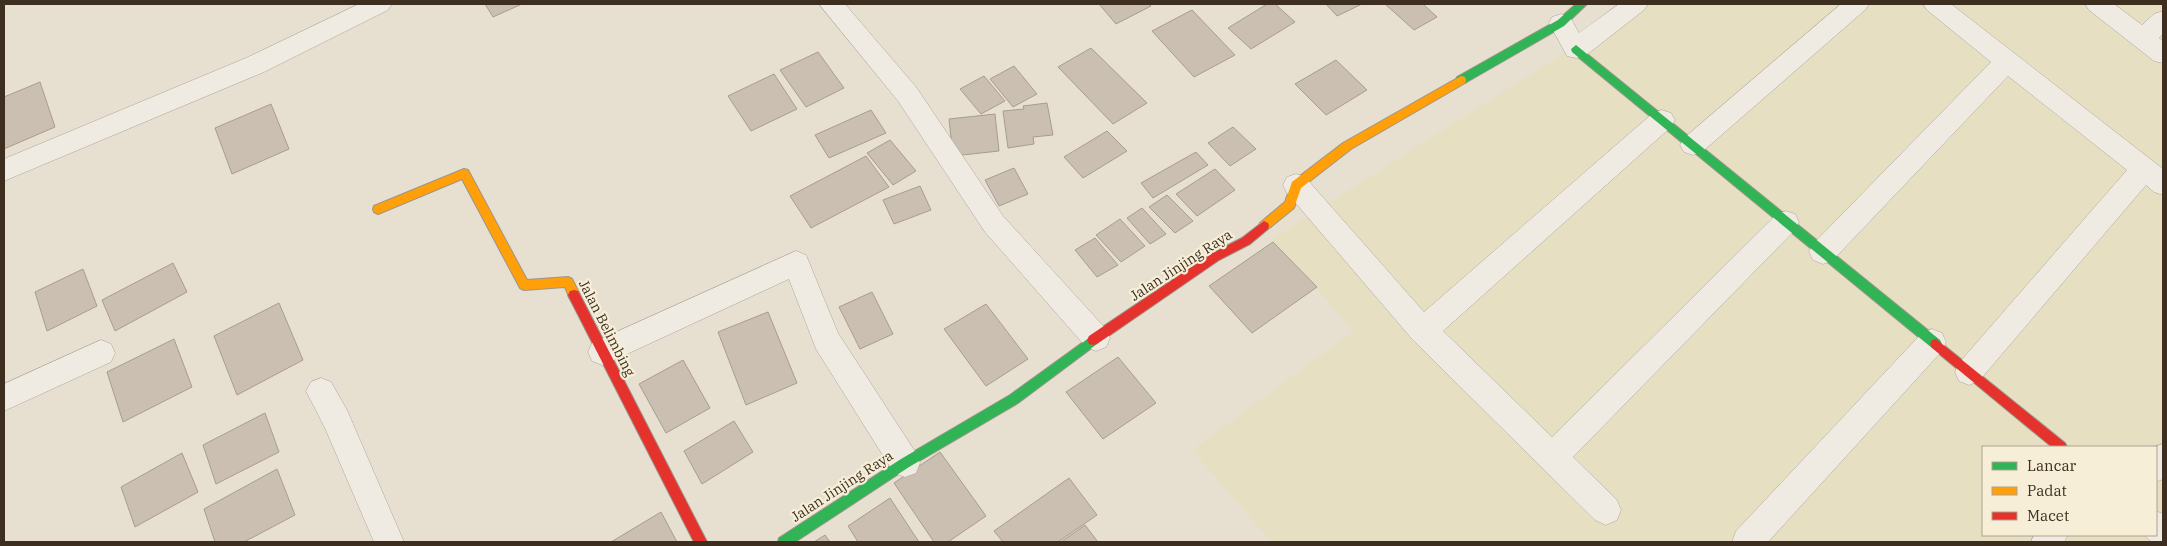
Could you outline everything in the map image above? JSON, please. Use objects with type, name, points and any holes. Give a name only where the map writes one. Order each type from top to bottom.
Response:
[{"type":"street","points":[[4,170],[255,65],[380,4]]},
{"type":"street","points":[[831,4],[907,94],[994,224],[1096,338]]},
{"type":"street","points":[[1582,4],[1561,23],[1347,146],[1296,185],[1422,330],[1606,510]]},
{"type":"street","points":[[1576,49],[1636,4]]},
{"type":"street","points":[[1693,145],[1857,4]]},
{"type":"street","points":[[1936,4],[2154,177],[1969,372]]},
{"type":"street","points":[[2097,4],[2163,54]]},
{"type":"street","points":[[2143,38],[2163,20]]},
{"type":"street","points":[[1561,23],[1576,49],[2060,446]]},
{"type":"street","points":[[1823,252],[2007,61]]},
{"type":"street","points":[[1422,330],[1662,120]]},
{"type":"street","name":"Jalan Belimbing","points":[[378,209],[464,173],[524,284],[568,282],[602,352],[701,542]]},
{"type":"street","name":"Jalan Jinjing Raya","points":[[784,542],[906,463],[1014,399],[1096,338],[1216,257],[1246,241],[1290,205],[1296,185]]},
{"type":"street","points":[[1552,457],[1786,222]]},
{"type":"street","points":[[602,352],[796,263],[826,340],[906,463]]},
{"type":"street","points":[[1748,542],[1932,342]]},
{"type":"street","points":[[4,398],[101,353]]},
{"type":"street","points":[[321,391],[337,420],[389,542]]},
{"type":"shaded area","points":[[1641,4],[2163,4],[2163,542],[1271,542],[1192,450],[1354,331],[1272,239]]},
{"type":"building","points":[[485,4],[522,4],[493,17]]},
{"type":"building","points":[[1099,4],[1149,4],[1151,6],[1116,24]]},
{"type":"building","points":[[1267,4],[1275,4],[1295,22],[1251,49],[1228,28]]},
{"type":"building","points":[[1326,4],[1362,4],[1337,16]]},
{"type":"building","points":[[1385,4],[1423,4],[1437,17],[1414,30]]},
{"type":"building","points":[[1192,10],[1235,55],[1194,77],[1152,31]]},
{"type":"building","points":[[1091,48],[1147,103],[1113,124],[1058,67]]},
{"type":"building","points":[[818,52],[844,88],[806,107],[780,70]]},
{"type":"building","points":[[1336,60],[1367,90],[1326,115],[1295,84]]},
{"type":"building","points":[[1014,66],[1037,94],[1013,107],[990,79]]},
{"type":"building","points":[[774,74],[797,109],[751,131],[728,96]]},
{"type":"building","points":[[984,76],[1005,101],[981,114],[960,89]]},
{"type":"building","points":[[40,82],[55,127],[4,149],[4,97]]},
{"type":"building","points":[[1047,103],[1053,135],[1033,137],[1034,144],[1008,148],[1003,111],[1024,109],[1023,106]]},
{"type":"building","points":[[271,104],[289,149],[232,174],[215,128]]},
{"type":"building","points":[[871,110],[886,133],[829,158],[815,135]]},
{"type":"building","points":[[995,114],[999,151],[953,156],[949,119]]},
{"type":"building","points":[[1233,127],[1256,149],[1230,166],[1208,143]]},
{"type":"building","points":[[1107,131],[1127,151],[1083,178],[1064,157]]},
{"type":"building","points":[[890,140],[916,171],[893,185],[867,153]]},
{"type":"building","points":[[1196,152],[1208,165],[1153,198],[1141,183]]},
{"type":"building","points":[[866,156],[889,187],[811,228],[790,196]]},
{"type":"building","points":[[1014,168],[1028,194],[999,206],[985,180]]},
{"type":"building","points":[[1215,169],[1235,190],[1197,216],[1176,194]]},
{"type":"building","points":[[920,186],[931,210],[894,224],[883,200]]},
{"type":"building","points":[[1167,195],[1193,221],[1175,233],[1149,207]]},
{"type":"building","points":[[1142,208],[1166,234],[1150,244],[1127,218]]},
{"type":"building","points":[[1120,219],[1145,246],[1121,262],[1096,235]]},
{"type":"building","points":[[1095,238],[1118,265],[1097,277],[1075,250]]},
{"type":"building","points":[[1273,242],[1317,287],[1252,333],[1209,286]]},
{"type":"building","points":[[173,263],[187,292],[115,331],[102,300]]},
{"type":"building","points":[[83,269],[97,306],[47,331],[35,292]]},
{"type":"building","points":[[872,292],[893,334],[860,349],[839,307]]},
{"type":"building","points":[[279,303],[303,360],[237,395],[214,336]]},
{"type":"building","points":[[986,304],[1028,359],[986,386],[944,329]]},
{"type":"building","points":[[768,312],[797,383],[746,405],[718,332]]},
{"type":"building","points":[[174,339],[192,387],[123,422],[107,372]]},
{"type":"building","points":[[1118,357],[1156,403],[1103,439],[1066,392]]},
{"type":"building","points":[[683,360],[710,408],[666,433],[639,384]]},
{"type":"building","points":[[265,413],[279,452],[216,484],[203,445]]},
{"type":"building","points":[[734,421],[753,452],[702,484],[684,451]]},
{"type":"building","points":[[940,452],[986,516],[948,542],[934,542],[894,483]]},
{"type":"building","points":[[182,453],[198,492],[135,527],[121,487]]},
{"type":"building","points":[[277,469],[295,515],[244,542],[215,542],[204,509]]},
{"type":"building","points":[[1069,478],[1097,515],[1058,542],[1003,542],[994,531]]},
{"type":"building","points":[[890,498],[919,542],[858,542],[848,526]]},
{"type":"building","points":[[661,512],[677,542],[611,542]]},
{"type":"building","points":[[1085,525],[1098,542],[1061,542]]},
{"type":"building","points":[[825,535],[830,542],[814,542]]},
{"type":"traffic: fast","points":[[1461,80],[1561,23],[1582,4]]},
{"type":"traffic: fast","points":[[1576,49],[1936,344]]},
{"type":"traffic: fast","points":[[784,542],[905,463],[1014,399],[1093,340]]},
{"type":"traffic: slow","points":[[1264,226],[1290,205],[1296,185],[1347,146],[1461,80]]},
{"type":"traffic: slow","points":[[378,209],[464,173],[524,285],[568,282],[574,295]]},
{"type":"traffic: jam","points":[[1093,340],[1215,257],[1246,241],[1264,226]]},
{"type":"traffic: jam","points":[[574,295],[701,542]]},
{"type":"traffic: jam","points":[[1936,344],[2060,446]]}]
